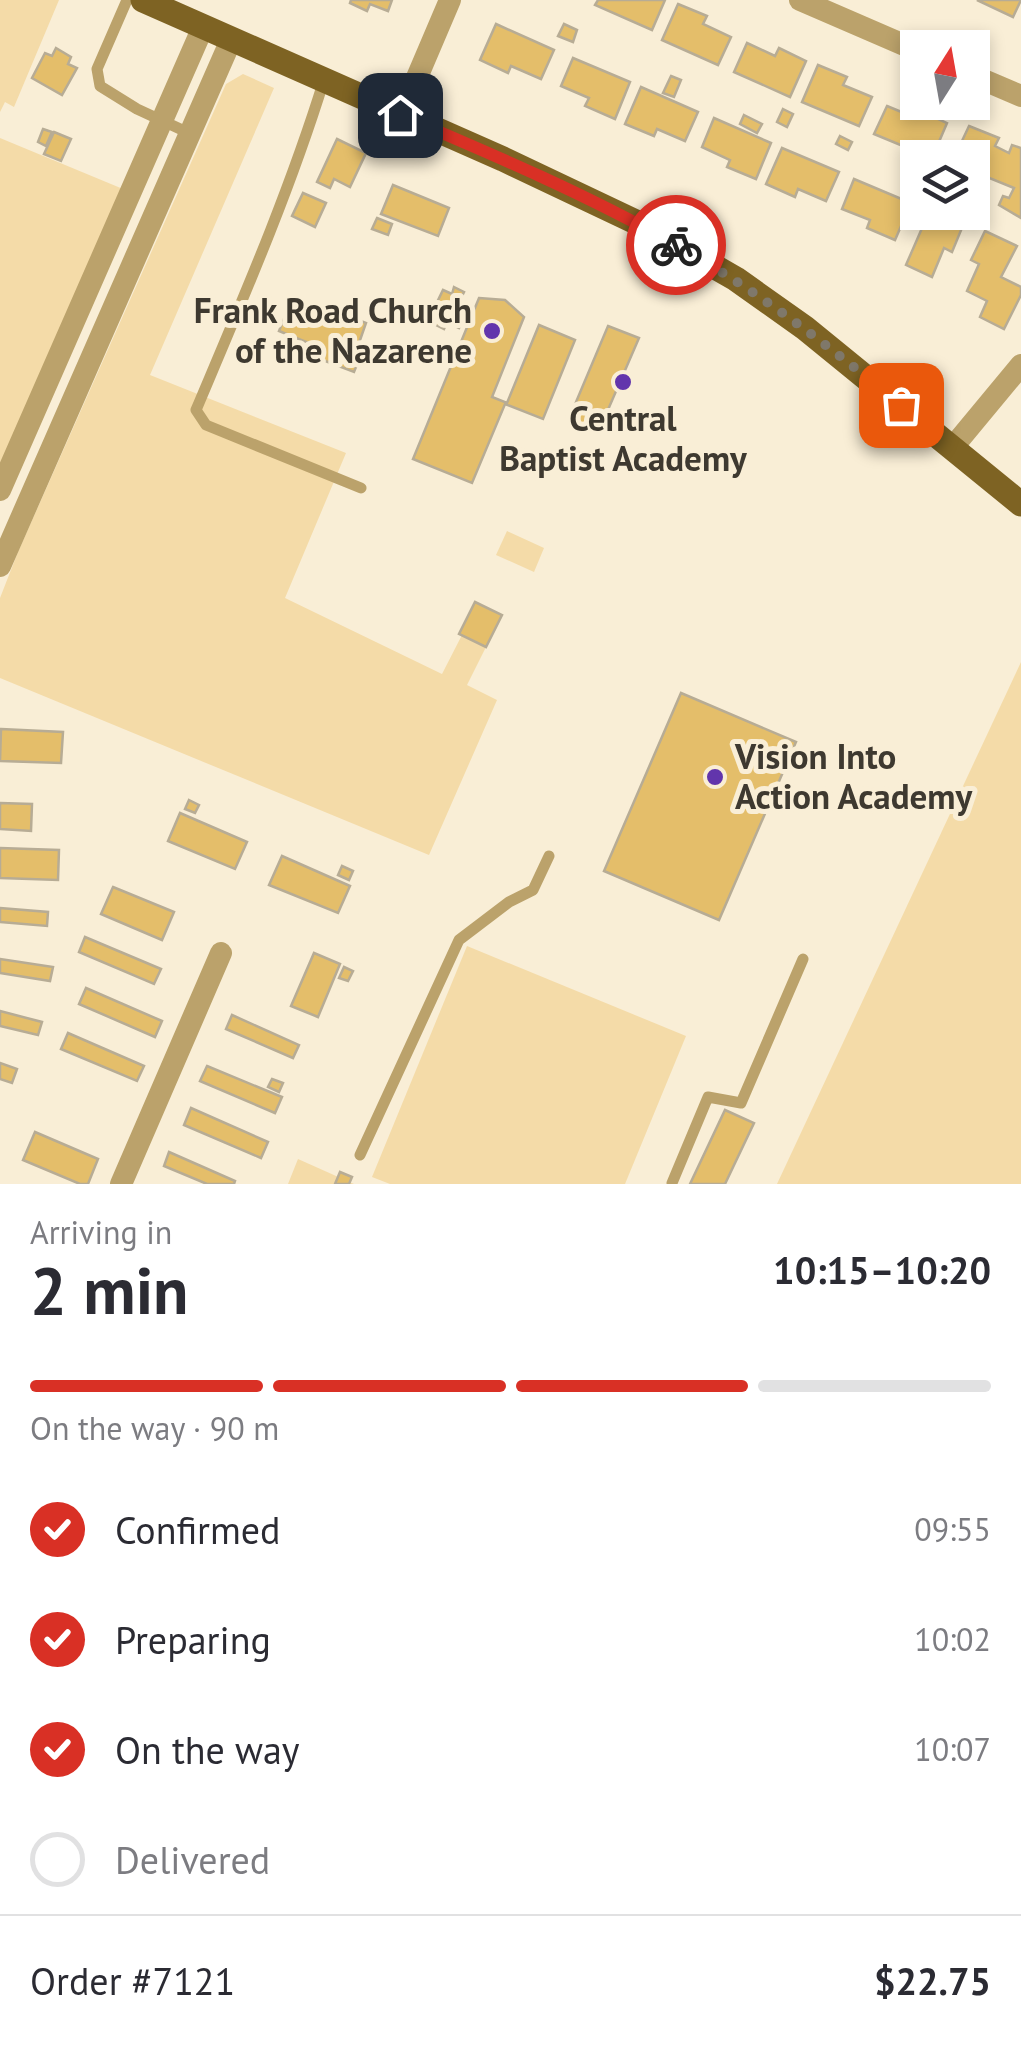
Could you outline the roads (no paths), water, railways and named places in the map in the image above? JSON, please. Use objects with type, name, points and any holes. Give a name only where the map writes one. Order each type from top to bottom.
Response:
[{"type":"main road","points":[[143,0],[502,159],[640,224],[736,279],[805,328],[1021,504]]},
{"type":"street","points":[[400,115],[450,0]]},
{"type":"street","points":[[800,0],[900,44]]},
{"type":"street","points":[[0,490],[203,27]]},
{"type":"street","points":[[0,566],[231,40]]},
{"type":"street","points":[[990,83],[1021,96]]},
{"type":"street","points":[[953,447],[1021,365]]},
{"type":"street","points":[[121,1184],[222,953]]},
{"type":"lane","points":[[127,0],[97,69],[100,86],[136,110],[191,134]]},
{"type":"lane","points":[[324,80],[261,256],[196,410],[206,425],[361,488]]},
{"type":"lane","points":[[360,1155],[459,940],[508,902],[533,890],[548,856]]},
{"type":"lane","points":[[672,1183],[708,1096],[741,1103],[803,958]]},
{"type":"place","name":"Frank Road Church of the Nazarene","points":[[492,331]]},
{"type":"place","name":"Central Baptist Academy","points":[[623,382]]},
{"type":"place","name":"Vision Into Action Academy","points":[[715,777]]}]
